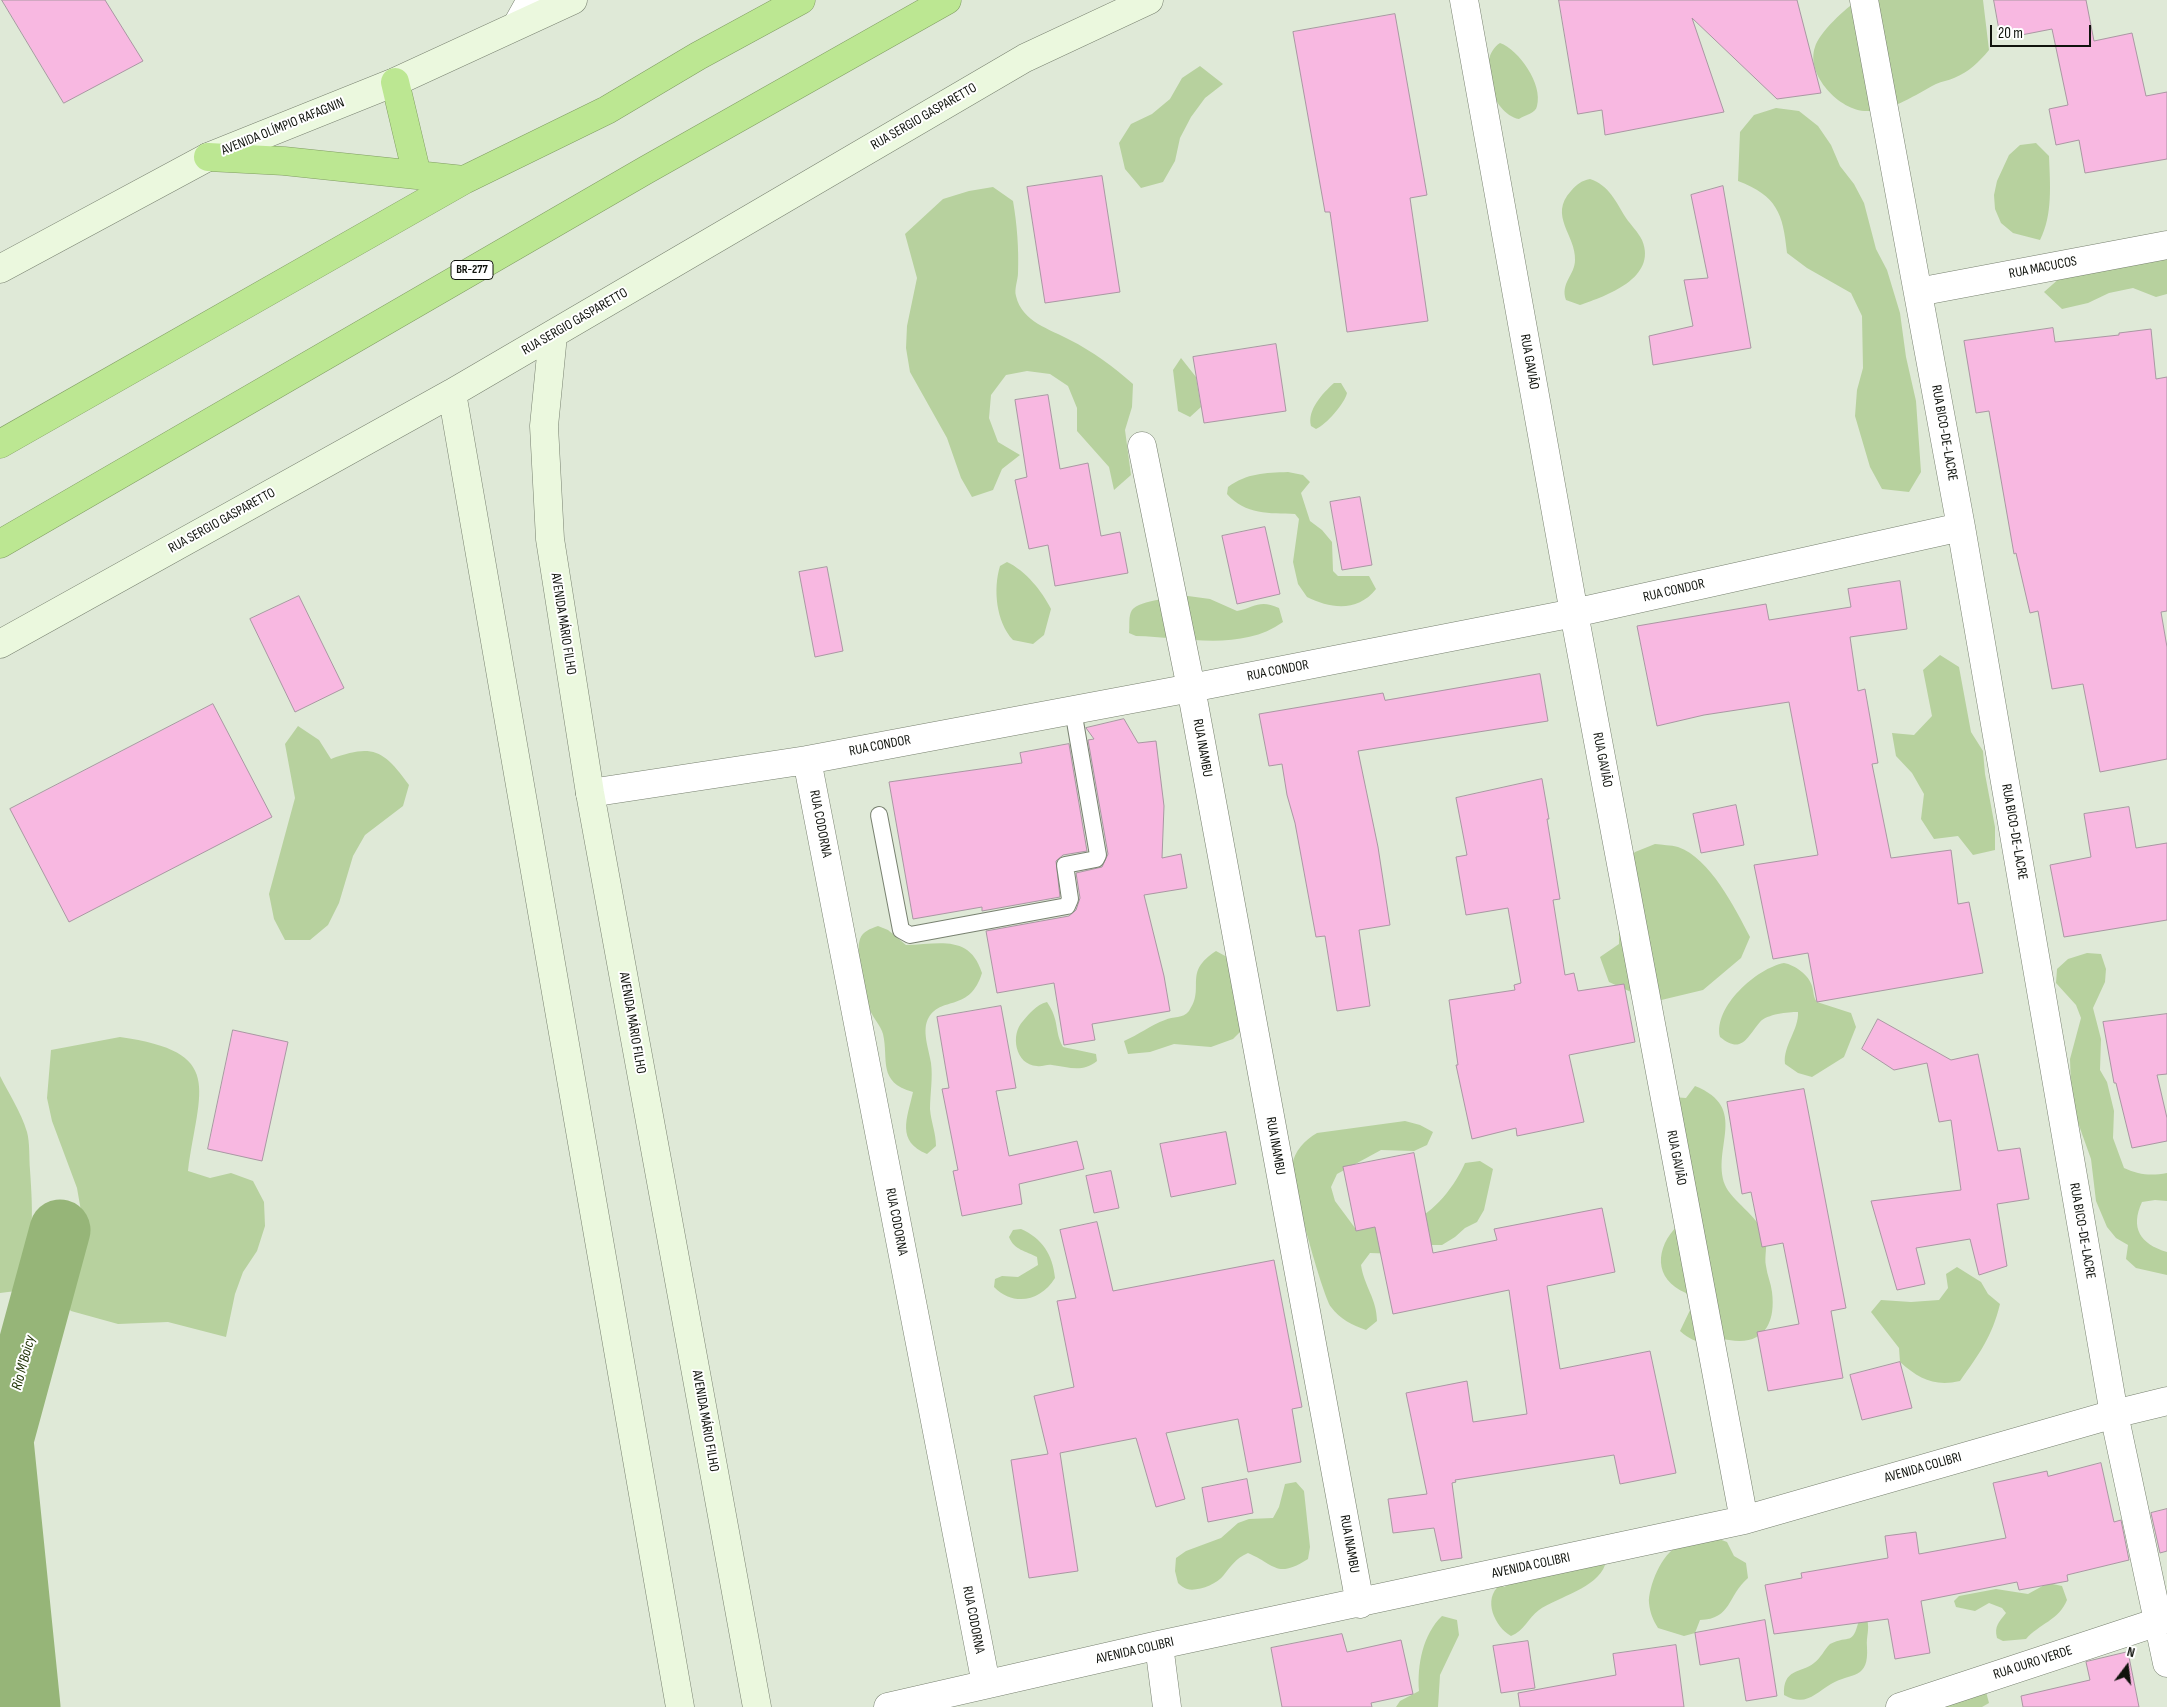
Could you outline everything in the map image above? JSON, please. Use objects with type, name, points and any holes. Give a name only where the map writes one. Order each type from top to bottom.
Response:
[{"type":"highway","points":[[0,444],[464,180],[607,110],[698,56],[801,0]]},
{"type":"highway","name":"BR-277","points":[[0,544],[646,170],[947,0]]},
{"type":"highway","points":[[395,82],[417,176]]},
{"type":"highway","points":[[208,157],[284,161],[464,180]]},
{"type":"main road","name":"AVENIDA OLÍMPIO RAFAGNIN","points":[[0,269],[208,157],[395,82],[573,0]]},
{"type":"main road","name":"RUA SERGIO GASPARETTO","points":[[0,644],[452,393],[1025,58],[1149,0]]},
{"type":"main road","name":"AVENIDA MÁRIO FILHO","points":[[553,335],[544,426],[550,539],[590,794],[757,1707]]},
{"type":"main road","points":[[452,393],[680,1707]]},
{"type":"street","points":[[517,25],[531,0]]},
{"type":"street","name":"RUA GAVIÃO","points":[[1464,0],[1574,613],[1744,1520]]},
{"type":"street","name":"RUA BICO-DE-LACRE","points":[[1864,0],[1961,527],[2114,1414],[2162,1620],[2167,1664]]},
{"type":"street","name":"RUA MACUCOS","points":[[1918,292],[2167,245]]},
{"type":"street","name":"RUA INAMBU","points":[[1142,446],[1191,688],[1360,1604]]},
{"type":"street","name":"RUA CONDOR","points":[[590,794],[807,760],[1191,688],[1574,613],[1961,527]]},
{"type":"street","name":"RUA CODORNA","points":[[807,760],[986,1684]]},
{"type":"street","name":"AVENIDA COLIBRI","points":[[888,1707],[1159,1645],[1360,1604],[1744,1520],[2114,1414],[2167,1402]]},
{"type":"street","name":"RUA OURO VERDE","points":[[1900,1707],[2162,1620]]},
{"type":"street","points":[[1159,1645],[1167,1707]]},
{"type":"lane","points":[[879,815],[901,930],[904,934],[910,935],[1068,906],[1070,900],[1064,865],[1096,859],[1098,854],[1073,710]]},
{"type":"green space","points":[[1859,0],[1983,0],[1989,50],[1964,73],[1936,84],[1887,108],[1869,111],[1847,106],[1837,99],[1820,80],[1813,58],[1815,47],[1827,28],[1840,14]]},
{"type":"green space","points":[[1500,43],[1522,60],[1533,78],[1536,88],[1538,97],[1536,108],[1519,119],[1509,115],[1501,107],[1490,85],[1489,61],[1493,51]]},
{"type":"green space","points":[[1200,66],[1223,84],[1205,98],[1191,117],[1180,138],[1175,161],[1163,182],[1141,188],[1125,169],[1119,143],[1131,124],[1152,114],[1170,99],[1182,78]]},
{"type":"green space","points":[[1776,108],[1799,111],[1818,126],[1831,145],[1840,166],[1854,184],[1864,203],[1876,249],[1887,270],[1900,313],[1906,357],[1916,401],[1921,472],[1909,492],[1882,489],[1870,467],[1855,416],[1857,390],[1863,368],[1862,316],[1851,293],[1807,268],[1787,253],[1783,227],[1776,208],[1762,193],[1738,181],[1740,132],[1754,115]]},
{"type":"green space","points":[[2036,143],[2049,156],[2049,210],[2040,240],[2013,233],[2001,223],[1995,209],[1994,195],[1997,181],[2009,155],[2020,145]]},
{"type":"green space","points":[[1590,179],[1602,185],[1611,195],[1642,240],[1645,253],[1643,265],[1627,283],[1603,296],[1580,305],[1566,300],[1566,284],[1573,270],[1575,260],[1572,242],[1562,217],[1562,209],[1565,200],[1573,189]]},
{"type":"green space","points":[[993,187],[1013,201],[1017,228],[1018,276],[1016,293],[1019,305],[1038,324],[1095,354],[1133,384],[1132,407],[1125,430],[1131,475],[1114,490],[1109,467],[1077,431],[1077,408],[1068,386],[1050,374],[1027,371],[1006,375],[991,395],[989,418],[998,442],[1020,455],[1002,469],[993,490],[972,497],[961,478],[947,438],[910,372],[906,348],[907,326],[917,278],[905,234],[943,199],[969,191]]},
{"type":"green space","points":[[2167,245],[2167,294],[2156,297],[2133,288],[2109,293],[2088,303],[2062,309],[2044,292],[2061,277]]},
{"type":"green space","points":[[1181,358],[1196,377],[1201,407],[1190,417],[1178,411],[1173,370]]},
{"type":"green space","points":[[1334,383],[1341,383],[1347,393],[1346,397],[1330,418],[1316,429],[1311,426],[1310,420],[1313,408],[1320,397]]},
{"type":"green space","points":[[1288,472],[1303,475],[1310,482],[1301,493],[1310,521],[1322,530],[1332,542],[1333,571],[1338,576],[1369,576],[1376,589],[1361,602],[1353,605],[1335,606],[1307,597],[1298,584],[1293,562],[1299,519],[1295,514],[1267,513],[1250,509],[1234,501],[1227,494],[1228,487],[1249,476]]},
{"type":"green space","points":[[1007,562],[1033,582],[1051,609],[1044,635],[1033,644],[1013,640],[1007,633],[1000,615],[997,595],[998,575],[1000,566]]},
{"type":"green space","points":[[1188,596],[1210,599],[1237,611],[1262,604],[1272,605],[1279,608],[1283,622],[1267,631],[1231,640],[1193,640],[1136,636],[1129,633],[1130,615],[1136,607],[1158,600]]},
{"type":"green space","points":[[1940,655],[1959,667],[1971,732],[1983,751],[1985,774],[1995,827],[1995,850],[1973,855],[1958,836],[1934,839],[1921,819],[1924,794],[1912,773],[1896,756],[1892,733],[1914,735],[1932,716],[1923,670]]},
{"type":"green space","points":[[298,726],[319,740],[331,759],[357,752],[367,751],[376,753],[392,764],[409,785],[403,806],[365,835],[353,856],[339,903],[328,925],[310,940],[285,940],[274,919],[269,894],[295,798],[285,744]]},
{"type":"green space","points":[[1655,844],[1678,847],[1690,853],[1701,862],[1720,885],[1750,937],[1741,958],[1703,990],[1653,1002],[1609,982],[1600,957],[1619,944],[1619,869],[1635,852]]},
{"type":"green space","points":[[878,926],[888,930],[906,945],[941,943],[961,947],[970,952],[977,961],[982,973],[977,985],[970,993],[963,999],[935,1011],[927,1022],[926,1040],[932,1069],[930,1109],[936,1146],[927,1154],[917,1149],[907,1136],[907,1120],[913,1092],[902,1088],[889,1076],[883,1034],[870,1010],[863,985],[859,954],[860,939],[865,932]]},
{"type":"green space","points":[[1216,951],[1227,957],[1243,1029],[1233,1039],[1211,1047],[1174,1044],[1150,1052],[1128,1054],[1124,1041],[1160,1022],[1187,1014],[1196,995],[1196,980],[1200,966]]},
{"type":"green space","points":[[2087,953],[2101,954],[2106,969],[2105,982],[2093,1008],[2101,1039],[2100,1070],[2107,1082],[2114,1111],[2113,1138],[2124,1168],[2145,1174],[2167,1173],[2167,1201],[2142,1202],[2137,1220],[2140,1234],[2144,1240],[2158,1249],[2167,1252],[2167,1275],[2136,1268],[2126,1259],[2128,1245],[2116,1238],[2107,1227],[2096,1201],[2091,1159],[2076,1117],[2071,1087],[2070,1059],[2081,1018],[2076,1005],[2056,983],[2057,969],[2068,959]]},
{"type":"green space","points":[[1784,963],[1797,968],[1805,974],[1812,986],[1817,1002],[1851,1013],[1856,1027],[1844,1057],[1812,1077],[1798,1073],[1785,1064],[1786,1050],[1798,1019],[1798,1012],[1778,1014],[1763,1019],[1747,1038],[1739,1044],[1728,1042],[1720,1037],[1723,1013],[1739,991],[1762,972]]},
{"type":"green space","points":[[1047,1002],[1054,1015],[1063,1047],[1096,1054],[1097,1061],[1081,1068],[1050,1065],[1037,1066],[1030,1064],[1019,1055],[1016,1041],[1019,1027],[1034,1010]]},
{"type":"green space","points":[[120,1037],[154,1044],[177,1053],[191,1064],[198,1078],[199,1096],[188,1171],[210,1178],[231,1173],[253,1181],[264,1202],[265,1226],[257,1251],[243,1272],[235,1294],[226,1337],[168,1322],[118,1324],[71,1311],[53,1293],[53,1270],[75,1234],[81,1211],[77,1188],[52,1121],[47,1098],[51,1050]]},
{"type":"green space","points":[[0,1076],[27,1132],[32,1217],[27,1262],[16,1291],[0,1293]]},
{"type":"green space","points":[[1695,1086],[1712,1095],[1721,1106],[1725,1117],[1722,1171],[1725,1185],[1728,1191],[1757,1222],[1766,1240],[1767,1273],[1771,1285],[1773,1303],[1772,1314],[1765,1330],[1751,1340],[1699,1341],[1687,1337],[1680,1331],[1692,1306],[1686,1293],[1675,1287],[1668,1280],[1661,1262],[1665,1243],[1678,1225],[1671,1097],[1686,1098]]},
{"type":"green space","points":[[1405,1121],[1420,1125],[1433,1132],[1427,1145],[1414,1151],[1381,1150],[1337,1174],[1331,1187],[1335,1201],[1355,1228],[1397,1225],[1419,1218],[1436,1205],[1450,1189],[1465,1163],[1480,1161],[1493,1169],[1484,1210],[1477,1222],[1465,1228],[1442,1245],[1428,1245],[1399,1254],[1370,1253],[1361,1265],[1375,1306],[1377,1321],[1366,1330],[1351,1324],[1338,1315],[1331,1307],[1314,1260],[1292,1166],[1301,1146],[1317,1133]]},
{"type":"green space","points":[[1021,1229],[1035,1237],[1045,1248],[1052,1262],[1055,1278],[1042,1292],[1027,1299],[1010,1297],[994,1287],[995,1279],[1002,1276],[1018,1277],[1038,1265],[1037,1257],[1014,1245],[1009,1237],[1013,1230]]},
{"type":"green space","points":[[1957,1267],[1981,1282],[1988,1294],[2000,1304],[1989,1336],[1960,1381],[1951,1383],[1935,1382],[1914,1373],[1900,1362],[1899,1348],[1871,1312],[1881,1300],[1911,1302],[1939,1300],[1948,1288],[1946,1274]]},
{"type":"green space","points":[[1296,1482],[1304,1491],[1310,1547],[1308,1559],[1297,1565],[1282,1569],[1276,1568],[1248,1553],[1231,1565],[1220,1579],[1206,1587],[1191,1590],[1178,1583],[1175,1571],[1176,1558],[1186,1551],[1221,1538],[1238,1523],[1249,1519],[1273,1518],[1279,1507],[1285,1484]]},
{"type":"green space","points":[[1719,1539],[1727,1542],[1734,1556],[1746,1563],[1748,1578],[1741,1585],[1724,1611],[1710,1619],[1700,1620],[1695,1633],[1684,1636],[1658,1628],[1651,1613],[1649,1596],[1657,1571],[1662,1563],[1672,1550],[1678,1547]]},
{"type":"green space","points":[[1602,1562],[1605,1565],[1601,1573],[1594,1580],[1539,1610],[1515,1634],[1511,1636],[1505,1632],[1496,1620],[1491,1605],[1495,1591],[1500,1585],[1504,1587],[1523,1578]]},
{"type":"green space","points":[[2048,1583],[2062,1586],[2067,1600],[2054,1617],[2026,1639],[2003,1641],[1997,1638],[1997,1627],[2006,1613],[2002,1608],[1989,1603],[1975,1611],[1956,1607],[1954,1601],[1959,1596],[1996,1589],[2028,1594]]},
{"type":"green space","points":[[1442,1616],[1457,1620],[1459,1635],[1440,1675],[1438,1707],[1396,1707],[1400,1701],[1419,1691],[1419,1671],[1423,1650],[1435,1623]]},
{"type":"green space","points":[[1867,1619],[1867,1658],[1862,1670],[1831,1684],[1809,1698],[1798,1700],[1784,1695],[1784,1686],[1789,1676],[1814,1663],[1830,1644],[1852,1637],[1859,1620]]},
{"type":"green space","points":[[1985,1688],[1989,1703],[1982,1707],[1935,1707]]},
{"type":"building","points":[[2,0],[105,0],[143,61],[64,103]]},
{"type":"building","points":[[1559,0],[1797,0],[1821,93],[1777,99],[1692,18],[1724,112],[1605,135],[1602,110],[1578,114]]},
{"type":"building","points":[[1994,0],[2086,0],[2094,41],[2132,33],[2146,96],[2167,92],[2167,159],[2085,173],[2079,140],[2056,145],[2049,109],[2068,105],[2052,29],[2001,39]]},
{"type":"building","points":[[1395,14],[1427,195],[1410,198],[1428,321],[1347,332],[1330,212],[1325,212],[1293,32]]},
{"type":"building","points":[[1102,176],[1120,292],[1045,303],[1027,187]]},
{"type":"building","points":[[1723,186],[1751,348],[1653,365],[1649,336],[1693,326],[1684,280],[1708,278],[1691,195]]},
{"type":"building","points":[[2053,328],[2055,342],[2119,335],[2119,333],[2151,329],[2156,379],[2167,377],[2167,611],[2161,612],[2167,647],[2167,759],[2100,772],[2083,684],[2052,689],[2038,611],[2030,613],[2016,553],[2014,554],[1989,411],[1976,413],[1964,341]]},
{"type":"building","points":[[1276,344],[1286,411],[1204,423],[1193,357]]},
{"type":"building","points":[[1048,395],[1060,469],[1088,463],[1101,536],[1120,532],[1128,573],[1055,586],[1048,545],[1029,549],[1015,480],[1027,477],[1015,400]]},
{"type":"building","points":[[1360,497],[1372,565],[1342,570],[1330,502]]},
{"type":"building","points":[[1265,527],[1280,594],[1237,604],[1222,536]]},
{"type":"building","points":[[827,567],[843,651],[815,657],[799,572]]},
{"type":"building","points":[[1900,581],[1907,629],[1850,637],[1858,691],[1865,689],[1878,763],[1872,764],[1891,858],[1951,850],[1958,904],[1969,902],[1983,973],[1817,1002],[1808,953],[1773,959],[1754,865],[1818,855],[1789,702],[1704,715],[1657,726],[1637,626],[1766,604],[1769,620],[1851,607],[1848,589]]},
{"type":"building","points":[[299,596],[344,688],[295,712],[250,619]]},
{"type":"building","points":[[1540,674],[1548,721],[1358,751],[1378,847],[1390,925],[1359,930],[1370,1006],[1337,1011],[1325,936],[1316,937],[1282,764],[1269,766],[1259,714],[1383,693],[1385,700]]},
{"type":"building","points":[[213,704],[272,817],[69,922],[10,809]]},
{"type":"building","points":[[1124,719],[1138,743],[1156,741],[1164,806],[1162,858],[1181,854],[1187,888],[1144,895],[1164,976],[1170,1011],[1092,1024],[1095,1040],[1064,1045],[1054,983],[997,993],[986,931],[1069,916],[1076,910],[1080,898],[1076,873],[1102,867],[1108,854],[1088,740],[1094,739],[1086,728]]},
{"type":"building","points":[[1069,744],[1087,851],[1063,855],[1056,861],[1060,897],[982,911],[982,907],[913,919],[889,782],[1022,763],[1020,753]]},
{"type":"building","points":[[1542,779],[1560,899],[1553,900],[1565,975],[1574,973],[1578,991],[1624,984],[1635,1042],[1569,1055],[1584,1122],[1517,1136],[1516,1128],[1472,1139],[1456,1065],[1458,1065],[1449,1000],[1515,990],[1514,985],[1521,983],[1508,908],[1466,915],[1456,857],[1467,855],[1456,798]]},
{"type":"building","points":[[1736,805],[1744,845],[1701,853],[1693,814]]},
{"type":"building","points":[[2129,807],[2136,848],[2167,843],[2167,920],[2064,937],[2050,865],[2091,857],[2084,814]]},
{"type":"building","points":[[1001,1006],[1016,1088],[996,1091],[1009,1156],[1077,1141],[1084,1169],[1019,1184],[1022,1204],[962,1216],[953,1171],[958,1170],[942,1089],[949,1088],[937,1017]]},
{"type":"building","points":[[2167,1014],[2167,1074],[2157,1075],[2167,1118],[2167,1141],[2132,1148],[2116,1083],[2114,1083],[2103,1022]]},
{"type":"building","points":[[1878,1019],[1951,1060],[1978,1054],[1998,1151],[2020,1148],[2029,1199],[1997,1204],[2007,1266],[1979,1275],[1970,1239],[1916,1248],[1925,1284],[1897,1290],[1871,1201],[1961,1190],[1951,1120],[1939,1122],[1927,1063],[1894,1070],[1862,1049]]},
{"type":"building","points":[[233,1030],[288,1042],[262,1161],[208,1149]]},
{"type":"building","points":[[1804,1089],[1846,1308],[1831,1311],[1843,1378],[1768,1391],[1757,1332],[1799,1324],[1783,1243],[1762,1247],[1751,1192],[1742,1194],[1727,1102]]},
{"type":"building","points":[[1226,1132],[1236,1184],[1171,1197],[1160,1144]]},
{"type":"building","points":[[1414,1153],[1433,1253],[1497,1240],[1494,1229],[1602,1208],[1615,1272],[1547,1286],[1560,1369],[1650,1351],[1676,1473],[1620,1484],[1614,1455],[1455,1480],[1456,1482],[1452,1483],[1462,1558],[1441,1561],[1434,1528],[1393,1533],[1388,1499],[1427,1494],[1406,1393],[1467,1381],[1473,1422],[1527,1414],[1509,1290],[1393,1314],[1375,1227],[1356,1231],[1343,1167]]},
{"type":"building","points":[[1111,1171],[1119,1208],[1094,1213],[1086,1176]]},
{"type":"building","points":[[1097,1222],[1113,1291],[1274,1260],[1302,1407],[1292,1409],[1301,1462],[1248,1472],[1238,1419],[1166,1433],[1185,1499],[1156,1507],[1136,1438],[1060,1453],[1078,1571],[1029,1578],[1011,1460],[1048,1454],[1034,1396],[1074,1387],[1057,1301],[1076,1298],[1060,1230]]},
{"type":"building","points":[[1900,1362],[1912,1408],[1862,1420],[1850,1375]]},
{"type":"building","points":[[2101,1463],[2114,1522],[2121,1520],[2129,1560],[2067,1575],[2068,1581],[2019,1590],[2017,1582],[1921,1601],[1930,1653],[1895,1659],[1888,1619],[1774,1634],[1765,1585],[1802,1578],[1801,1573],[1888,1558],[1885,1536],[1916,1532],[1919,1554],[2006,1538],[1993,1483],[2047,1471],[2048,1476]]},
{"type":"building","points":[[1247,1479],[1253,1513],[1208,1522],[1202,1488]]},
{"type":"building","points":[[2167,1509],[2167,1551],[2160,1553],[2151,1513]]},
{"type":"building","points":[[1765,1620],[1777,1696],[1746,1701],[1739,1658],[1700,1665],[1695,1633]]},
{"type":"building","points":[[1342,1634],[1347,1652],[1401,1640],[1413,1694],[1371,1703],[1372,1707],[1282,1707],[1271,1648]]},
{"type":"building","points":[[1528,1641],[1535,1688],[1501,1693],[1493,1646]]},
{"type":"building","points":[[1676,1645],[1684,1707],[1520,1707],[1518,1693],[1616,1675],[1613,1654]]},
{"type":"building","points":[[2128,1652],[2139,1707],[2023,1707],[2021,1696],[2090,1680],[2086,1662]]},
{"type":"waterway","name":"Rio M'Boicy","points":[[30,1707],[3,1440],[60,1230]]}]
